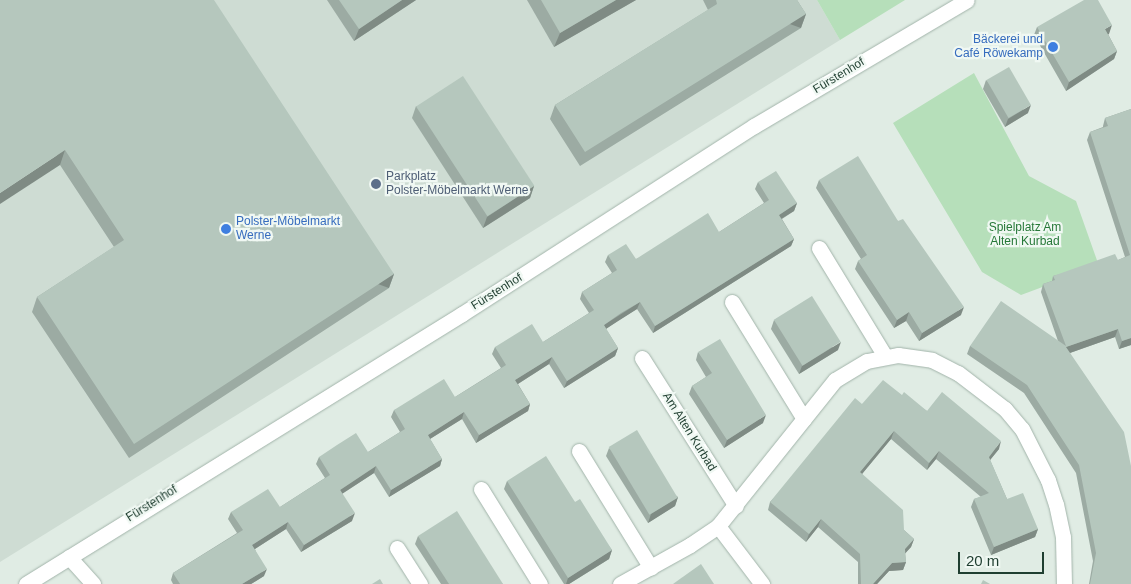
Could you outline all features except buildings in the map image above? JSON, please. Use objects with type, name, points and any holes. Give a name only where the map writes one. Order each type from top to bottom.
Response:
[{"type":"street","name":"Fürstenhof","points":[[26,584],[462,314],[754,126],[967,0]]},
{"type":"street","points":[[819,248],[885,356]]},
{"type":"street","points":[[732,302],[804,420]]},
{"type":"street","points":[[620,584],[651,568],[718,526],[836,380],[867,361],[885,356],[932,360],[958,373],[999,404],[1022,429],[1048,480],[1056,504],[1063,537],[1064,584]]},
{"type":"street","name":"Am Alten Kurbad","points":[[642,358],[736,506]]},
{"type":"street","points":[[579,450],[651,568]]},
{"type":"street","points":[[480,489],[540,584]]},
{"type":"street","points":[[718,526],[762,584]]},
{"type":"street","points":[[397,548],[420,584]]},
{"type":"street","points":[[69,556],[92,584]]},
{"type":"shaded area","points":[[0,0],[817,0],[840,40],[0,562]]},
{"type":"green space","points":[[817,0],[905,0],[840,40]]},
{"type":"green space","name":"Spielplatz Am Alten Kurbad","points":[[974,73],[1029,176],[1076,201],[1099,266],[1021,295],[982,272],[893,123]]},
{"type":"place","name":"Bäckerei und Café Röwekamp","points":[[1053,47]]},
{"type":"place","name":"Parkplatz Polster-Möbelmarkt Werne","points":[[376,184]]},
{"type":"place","name":"Polster-Möbelmarkt Werne","points":[[226,229]]}]
